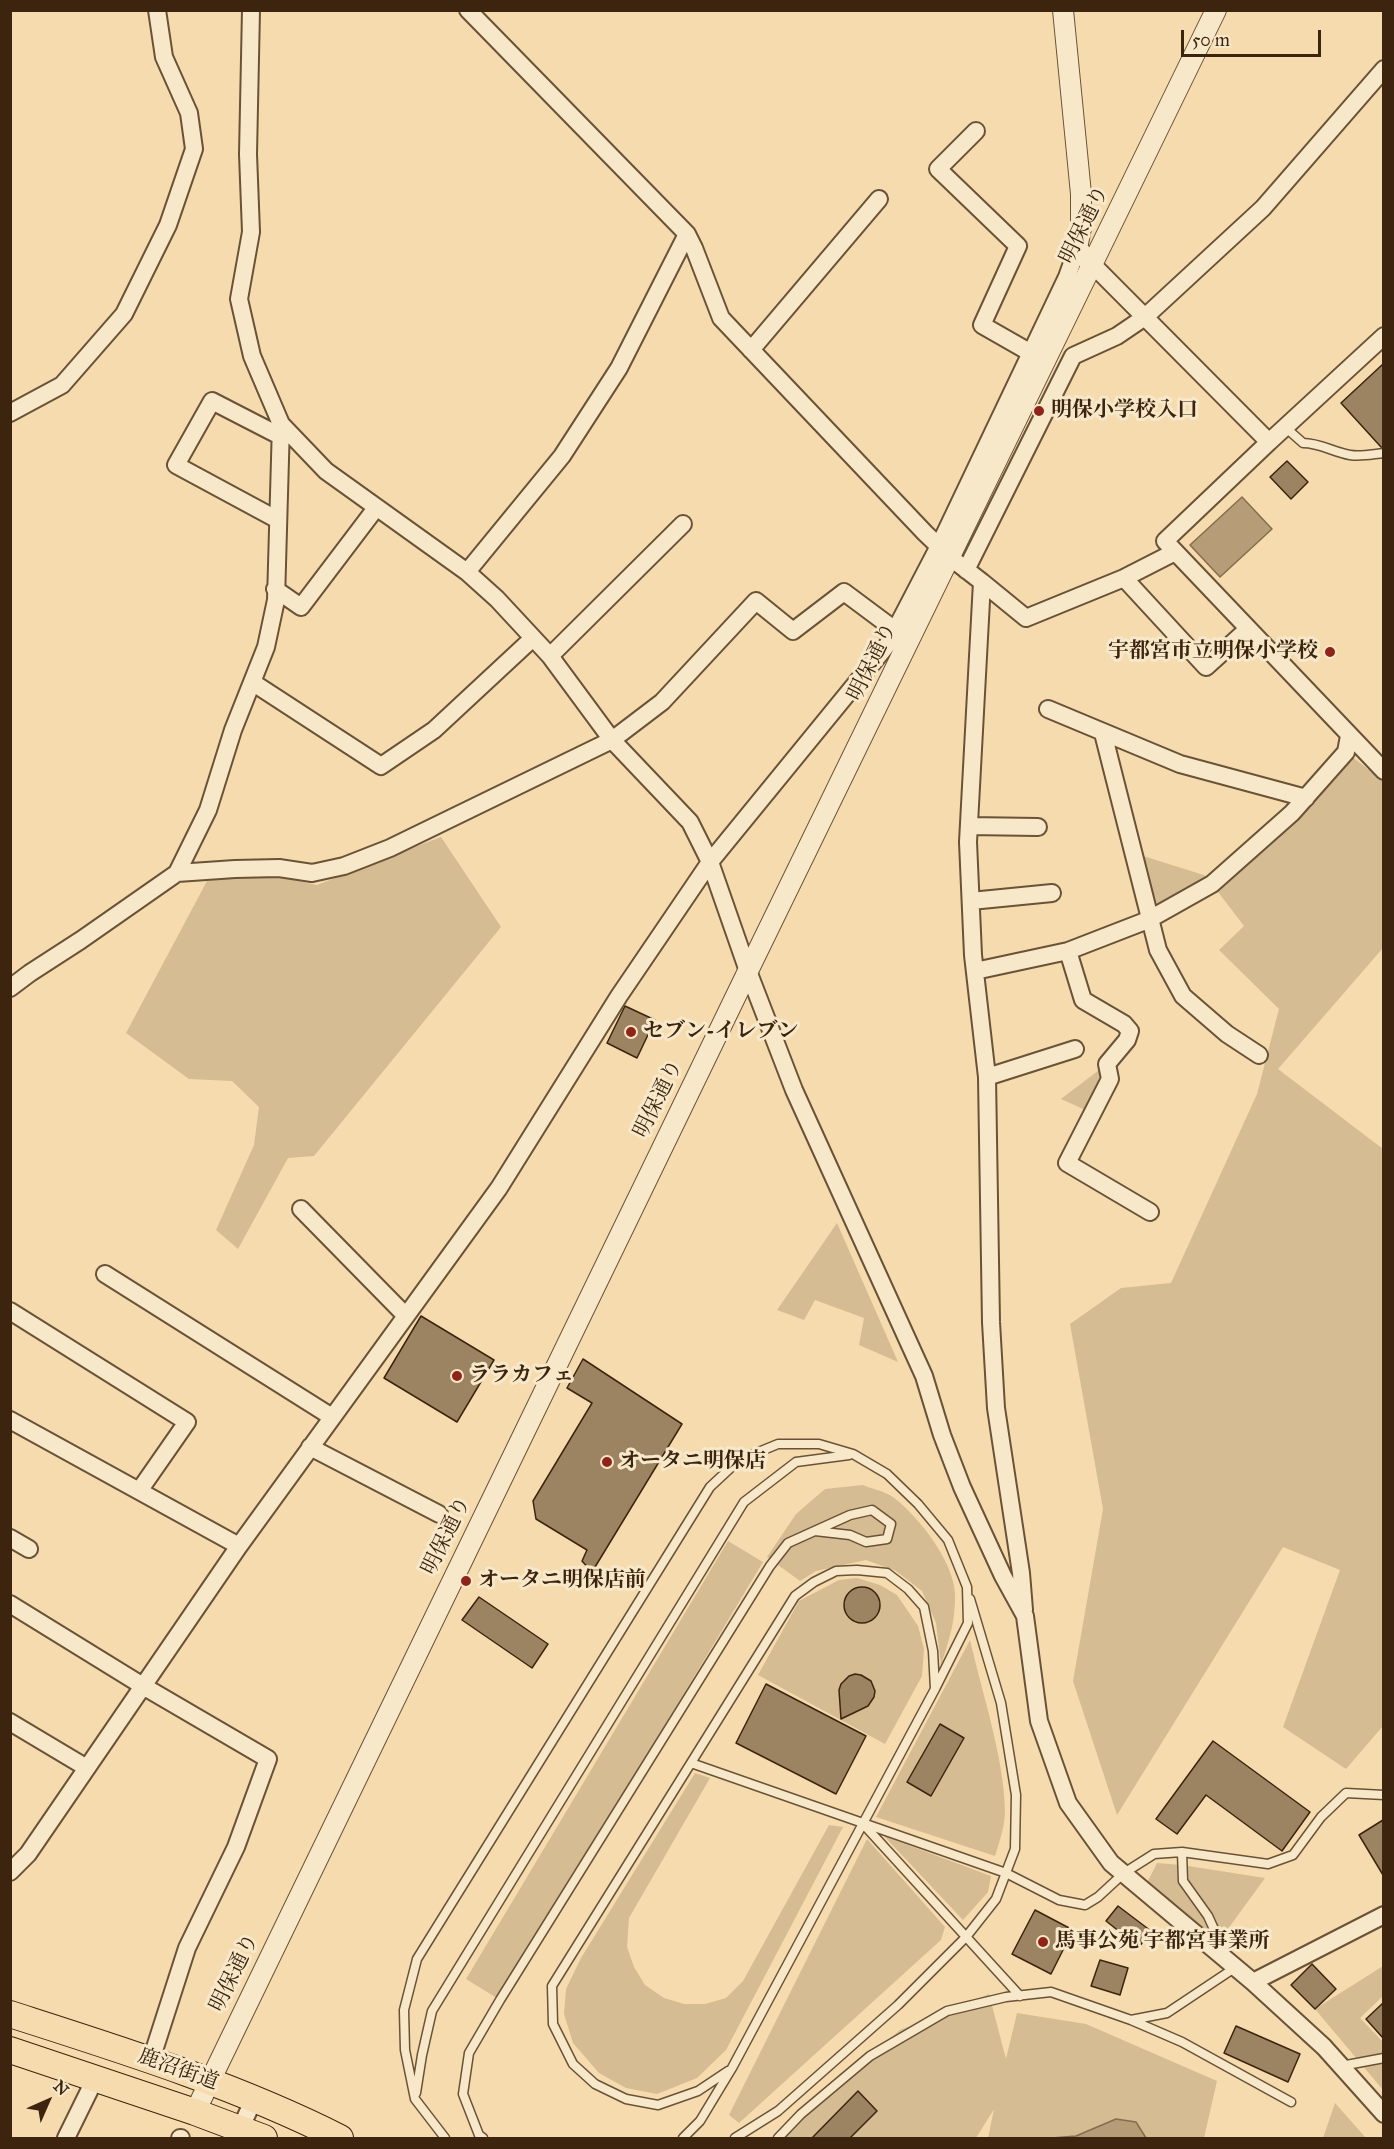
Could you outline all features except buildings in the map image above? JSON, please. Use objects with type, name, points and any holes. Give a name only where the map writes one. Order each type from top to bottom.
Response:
[{"type":"main road","name":"鹿沼街道","points":[[10,2014],[210,2081],[255,2099],[340,2139]]},
{"type":"main road","name":"鹿沼街道","points":[[10,2050],[195,2112],[238,2133],[264,2139]]},
{"type":"street","points":[[10,413],[62,385],[124,314],[168,225],[194,149],[189,113],[164,57],[157,10]]},
{"type":"street","points":[[10,988],[177,873],[208,810],[233,730],[266,647],[276,600],[280,430],[252,356],[239,298],[251,232],[248,154],[251,10]]},
{"type":"street","points":[[468,10],[687,234],[721,318],[952,558],[1026,618],[1124,578],[1175,552]]},
{"type":"street","points":[[952,558],[1031,353],[1067,277],[1082,228],[1081,194],[1063,10]]},
{"type":"street","name":"明保通り","points":[[195,2112],[747,971],[952,558],[1216,10]]},
{"type":"street","points":[[10,1872],[28,1854],[239,1546],[499,1188],[619,996],[710,862],[888,644],[895,630],[952,558],[1073,356],[1116,336],[1145,317],[1263,208],[1383,69]]},
{"type":"street","points":[[976,131],[939,170],[1018,246],[982,325],[1031,353]]},
{"type":"street","points":[[751,350],[879,199]]},
{"type":"street","points":[[467,572],[562,456],[619,368],[687,234]]},
{"type":"street","points":[[1077,249],[1269,442]]},
{"type":"street","points":[[1383,336],[1165,541],[1383,771]]},
{"type":"street","points":[[278,520],[176,465],[212,401],[280,430],[326,471],[467,572],[497,599],[550,656],[612,740],[690,822],[710,862],[747,971],[794,1090],[924,1376],[942,1435],[962,1487],[1003,1576],[1025,1616]]},
{"type":"street","points":[[275,590],[301,607],[376,508]]},
{"type":"street","points":[[550,656],[683,524]]},
{"type":"street","points":[[1124,578],[1206,667],[1248,629]]},
{"type":"street","points":[[982,582],[969,826],[975,971],[987,1077],[991,1322],[996,1408],[1021,1573],[1039,1721],[1068,1803],[1111,1863],[1236,1967],[1324,2047],[1383,2114]]},
{"type":"street","points":[[177,873],[235,868],[279,868],[312,873],[344,866],[390,849],[612,740],[662,702],[756,601],[793,631],[844,592],[895,630]]},
{"type":"street","points":[[252,682],[381,766],[434,730],[533,638]]},
{"type":"street","points":[[1048,710],[1180,764],[1306,798]]},
{"type":"street","points":[[1103,733],[1148,920],[1158,950],[1183,996],[1227,1035],[1259,1055]]},
{"type":"street","points":[[975,971],[1068,951],[1148,920],[1212,884],[1306,798],[1346,752],[1349,736]]},
{"type":"street","points":[[969,826],[1038,826]]},
{"type":"street","points":[[971,901],[1052,893]]},
{"type":"street","points":[[1068,951],[1083,1000],[1124,1024],[1131,1031],[1127,1040],[1107,1064],[1110,1079],[1067,1163],[1150,1212]]},
{"type":"street","points":[[987,1077],[1075,1049]]},
{"type":"street","points":[[301,1209],[406,1316]]},
{"type":"street","points":[[105,1274],[332,1417]]},
{"type":"street","points":[[10,1311],[187,1422],[139,1491]]},
{"type":"street","points":[[10,1420],[239,1546]]},
{"type":"street","points":[[310,1447],[439,1514]]},
{"type":"street","points":[[10,1538],[29,1549]]},
{"type":"street","points":[[10,1604],[268,1759],[236,1847],[187,1948],[151,2060]]},
{"type":"street","points":[[10,1722],[87,1768]]},
{"type":"street","points":[[1253,1982],[1383,1915]]},
{"type":"street","points":[[66,2139],[95,2079]]},
{"type":"street","points":[[238,2133],[255,2099]]},
{"type":"lane","points":[[1286,427],[1303,444],[1316,444],[1332,451],[1356,456],[1383,453]]},
{"type":"lane","points":[[445,2139],[415,2099],[405,2050],[404,2010],[417,1959],[710,1486],[739,1460],[778,1444],[819,1444],[853,1454],[887,1474],[918,1504],[948,1540],[967,1587],[1001,1703],[1016,1795],[1015,1849],[996,1899],[966,1938],[898,2005],[778,2110],[735,2139]]},
{"type":"lane","points":[[415,2099],[432,2011],[744,1502],[796,1462],[853,1454]]},
{"type":"lane","points":[[483,2139],[463,2094],[469,2053],[770,1566],[788,1543],[850,1515],[872,1510],[891,1524],[887,1539],[866,1542],[850,1535],[815,1531]]},
{"type":"lane","points":[[732,2068],[698,2091],[658,2105],[626,2099],[595,2084],[573,2064],[553,2024],[552,1986],[795,1596],[814,1582],[836,1571],[857,1570],[887,1573],[908,1589],[924,1607],[933,1651],[936,1689]]},
{"type":"lane","points":[[683,2139],[700,2121],[732,2068],[936,1689],[968,1623],[967,1587]]},
{"type":"lane","points":[[691,1763],[1006,1873],[1059,1900],[1085,1905],[1098,1897],[1124,1873],[1154,1854],[1182,1852],[1268,1864],[1293,1854],[1321,1817],[1346,1793],[1383,1795]]},
{"type":"lane","points":[[863,1824],[1020,1996]]},
{"type":"lane","points":[[1182,1852],[1183,1881],[1208,1916],[1218,1938],[1214,1948]]},
{"type":"lane","points":[[1131,2020],[1167,2013],[1236,1967]]},
{"type":"lane","points":[[778,2139],[801,2114],[870,2056],[947,2011],[1050,1992],[1131,2020],[1182,2042],[1292,2102]]},
{"type":"lane","points":[[1341,2066],[1383,2058]]},
{"type":"shaded area","points":[[1242,497],[1272,529],[1220,577],[1190,545]]},
{"type":"shaded area","points":[[1346,752],[1383,781],[1383,948],[1278,1069],[1383,1149],[1383,1726],[1346,1769],[1283,1727],[1340,1570],[1283,1547],[1117,1815],[1073,1681],[1103,1509],[1070,1324],[1121,1288],[1171,1283],[1257,1094],[1279,1009],[1219,950],[1244,926],[1212,884]]},
{"type":"shaded area","points":[[441,837],[501,927],[314,1156],[288,1158],[238,1249],[216,1230],[254,1145],[259,1107],[232,1081],[189,1079],[126,1033],[207,881],[274,876],[317,885]]},
{"type":"shaded area","points":[[1140,855],[1210,877],[1164,906],[1153,901]]},
{"type":"shaded area","points":[[1107,1064],[1092,1113],[1061,1099]]},
{"type":"shaded area","points":[[837,1223],[898,1362],[859,1345],[864,1318],[815,1300],[804,1320],[777,1310]]},
{"type":"shaded area","points":[[863,1485],[893,1497],[903,1505],[933,1540],[948,1567],[955,1593],[954,1612],[941,1665],[936,1623],[922,1591],[896,1571],[866,1560],[816,1571],[800,1581],[767,1557],[796,1514],[825,1489]]},
{"type":"shaded area","points":[[728,1541],[763,1562],[500,2000],[466,1979]]},
{"type":"shaded area","points":[[857,1578],[880,1585],[897,1595],[918,1626],[924,1649],[922,1676],[885,1744],[758,1675],[799,1601],[839,1580]]},
{"type":"shaded area","points":[[970,1640],[997,1747],[1004,1790],[1004,1823],[995,1856],[876,1817]]},
{"type":"shaded area","points":[[695,1773],[710,1778],[629,1918],[627,1947],[634,1967],[645,1985],[664,1998],[684,2004],[705,2004],[726,1998],[743,1981],[829,1825],[843,1827],[726,2050],[697,2078],[657,2094],[626,2088],[599,2073],[573,2043],[564,2014],[566,1989],[581,1958]]},
{"type":"shaded area","points":[[884,1836],[991,1876],[988,1892],[963,1920]]},
{"type":"shaded area","points":[[867,1839],[945,1927],[941,1940],[739,2123],[729,2115]]},
{"type":"shaded area","points":[[1157,1863],[1265,1878],[1225,1933],[1207,1933],[1147,1883]]},
{"type":"shaded area","points":[[1383,1966],[1383,1996],[1360,2018],[1383,2042],[1383,2090],[1315,2009]]},
{"type":"shaded area","points":[[989,1994],[1006,2059],[1017,2013],[1086,2024],[1217,2081],[1204,2138],[988,2138],[994,2109],[976,2138],[772,2138],[900,2030]]},
{"type":"shaded area","points":[[1335,2103],[1366,2138],[1323,2138]]},
{"type":"shaded area","points":[[1116,2119],[1136,2122],[1146,2138],[1052,2138],[1076,2136]]},
{"type":"place","name":"明保小学校入口","points":[[1039,411]]},
{"type":"place","name":"宇都宮市立明保小学校","points":[[1330,652]]},
{"type":"place","name":"セブン-イレブン","points":[[631,1032]]},
{"type":"place","name":"ララカフェ","points":[[457,1376]]},
{"type":"place","name":"オータニ明保店","points":[[607,1462]]},
{"type":"place","name":"オータニ明保店前","points":[[466,1581]]},
{"type":"place","name":"馬事公苑 宇都宮事業所","points":[[1043,1942]]}]
